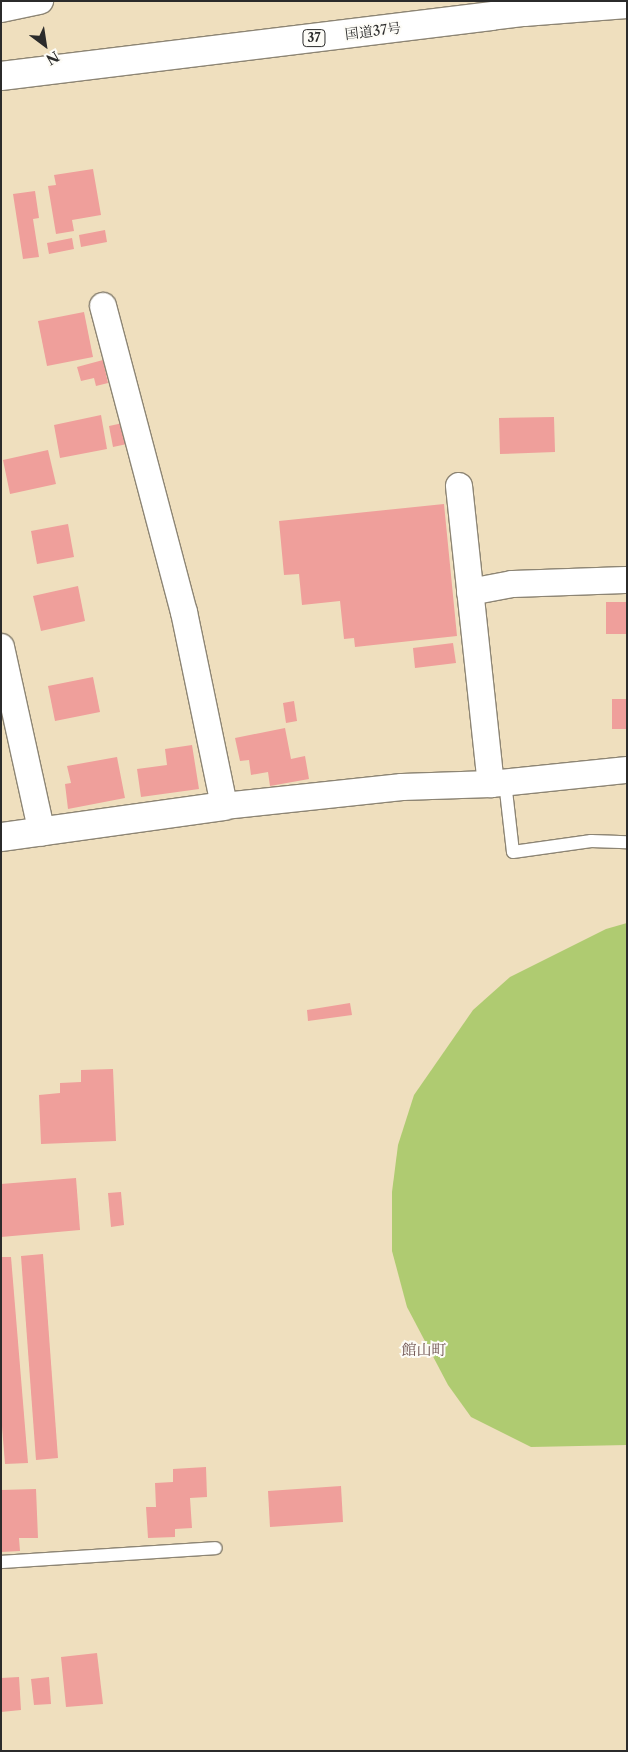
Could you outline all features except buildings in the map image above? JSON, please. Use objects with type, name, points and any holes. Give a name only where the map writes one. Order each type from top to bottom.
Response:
[{"type":"main road","name":"国道37号","points":[[1,76],[524,12],[627,4]]},
{"type":"main road","points":[[1,838],[224,806]]},
{"type":"street","points":[[1,9],[40,1]]},
{"type":"street","points":[[103,306],[184,612],[224,806],[402,787],[498,783],[627,770]]},
{"type":"street","points":[[459,486],[470,592],[498,783]]},
{"type":"street","points":[[470,592],[512,584],[627,580]]},
{"type":"street","points":[[1,647],[42,833]]},
{"type":"lane","points":[[498,783],[513,852],[591,841],[627,842]]},
{"type":"lane","points":[[1,1562],[216,1548]]},
{"type":"green space","points":[[627,923],[627,1445],[531,1447],[471,1417],[448,1385],[407,1307],[392,1251],[392,1192],[398,1145],[414,1095],[473,1010],[510,977],[606,929]]},
{"type":"district","name":"館山町","points":[[424,1350]]}]
